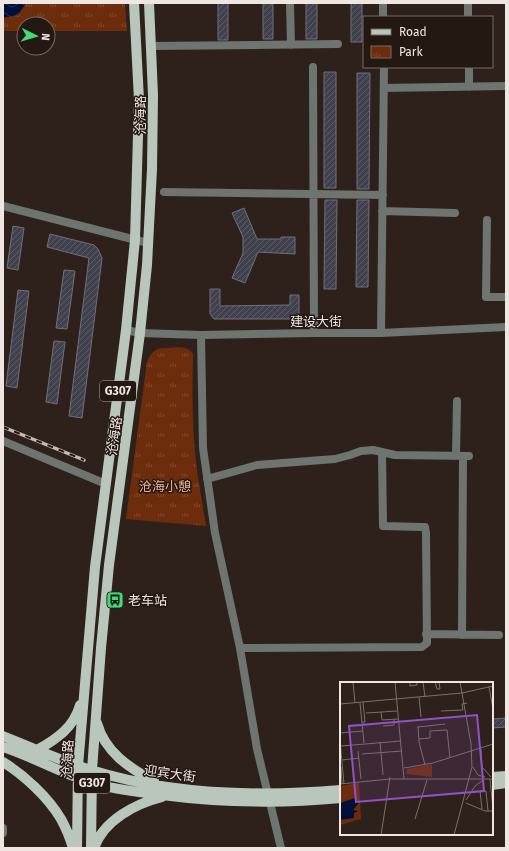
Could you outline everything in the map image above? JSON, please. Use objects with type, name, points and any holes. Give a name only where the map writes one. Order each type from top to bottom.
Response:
[{"type":"main road","name":"沧海路","points":[[77,848],[78,766],[95,568],[126,330],[135,240],[139,100],[134,3]]},
{"type":"main road","name":"沧海路","points":[[92,848],[92,770],[109,565],[140,333],[148,243],[152,162],[153,95],[149,3]]},
{"type":"main road","points":[[37,750],[59,737],[70,725],[77,714],[85,686]]},
{"type":"main road","points":[[96,718],[103,739],[119,758],[136,772],[168,792]]},
{"type":"main road","name":"迎宾大街","points":[[3,736],[78,766],[132,780],[168,792]]},
{"type":"main road","name":"迎宾大街","points":[[3,747],[78,778],[115,788],[168,792],[207,791],[269,798],[340,798]]},
{"type":"main road","points":[[3,762],[40,792],[61,819],[73,848]]},
{"type":"main road","points":[[493,777],[506,776]]},
{"type":"main road","points":[[493,784],[506,783]]},
{"type":"main road","name":"迎宾大街","points":[[269,798],[340,790]]},
{"type":"main road","points":[[92,848],[105,829],[121,816],[140,804],[168,792]]},
{"type":"street","points":[[290,3],[291,45]]},
{"type":"street","points":[[382,3],[383,16]]},
{"type":"street","points":[[468,3],[468,16]]},
{"type":"street","points":[[151,46],[338,44]]},
{"type":"street","points":[[313,67],[314,333]]},
{"type":"street","points":[[381,333],[384,68]]},
{"type":"street","points":[[469,68],[469,87]]},
{"type":"street","points":[[384,88],[506,86]]},
{"type":"street","points":[[164,192],[383,195]]},
{"type":"street","points":[[3,206],[148,243]]},
{"type":"street","points":[[382,211],[456,213]]},
{"type":"street","points":[[487,220],[486,297],[506,297]]},
{"type":"street","name":"建设大街","points":[[126,330],[140,333],[201,335],[381,333],[506,327]]},
{"type":"street","points":[[201,335],[202,448],[215,533],[240,648],[257,749],[281,848]]},
{"type":"street","points":[[457,401],[463,456],[462,634]]},
{"type":"street","points":[[3,441],[106,484]]},
{"type":"street","points":[[207,480],[257,465],[335,459],[361,450],[373,450],[395,455],[463,456]]},
{"type":"street","points":[[240,648],[422,647],[426,642],[425,527],[383,526],[382,452]]},
{"type":"street","points":[[426,634],[499,635]]},
{"type":"street","points":[[3,828],[3,833]]},
{"type":"green space","points":[[3,3],[125,3],[127,31],[56,31],[56,16],[16,16],[16,31],[3,31]]},
{"type":"green space","name":"沧海小憩","points":[[164,348],[184,348],[193,354],[194,442],[206,526],[126,519],[147,361],[153,352]]},
{"type":"water","points":[[3,3],[26,3],[18,15],[3,18]]},
{"type":"building","points":[[218,3],[228,3],[228,40],[218,40]]},
{"type":"building","points":[[263,3],[273,3],[273,39],[263,39]]},
{"type":"building","points":[[306,3],[317,3],[317,39],[306,39]]},
{"type":"building","points":[[351,3],[362,3],[362,42],[351,42]]},
{"type":"building","points":[[324,72],[336,72],[336,188],[324,188]]},
{"type":"building","points":[[357,73],[370,73],[369,189],[357,189]]},
{"type":"building","points":[[325,200],[337,200],[336,289],[324,289]]},
{"type":"building","points":[[357,200],[369,200],[368,287],[356,287]]},
{"type":"building","points":[[244,208],[257,239],[281,239],[281,237],[295,237],[295,254],[258,252],[245,283],[232,278],[243,253],[243,237],[232,213]]},
{"type":"building","points":[[13,226],[24,228],[18,270],[7,268]]},
{"type":"building","points":[[50,234],[94,245],[98,249],[102,258],[82,418],[69,416],[89,258],[47,247]]},
{"type":"building","points":[[64,270],[75,271],[67,329],[56,328]]},
{"type":"building","points":[[210,289],[220,289],[220,306],[290,305],[290,295],[299,295],[299,314],[293,319],[214,319],[210,314]]},
{"type":"building","points":[[18,290],[29,291],[17,388],[6,386]]},
{"type":"building","points":[[54,341],[65,342],[57,404],[46,402]]},
{"type":"building","points":[[506,718],[506,727],[493,728],[493,719]]},
{"type":"railway","points":[[3,427],[84,460]]},
{"type":"place","name":"老车站","points":[[115,600]]}]
